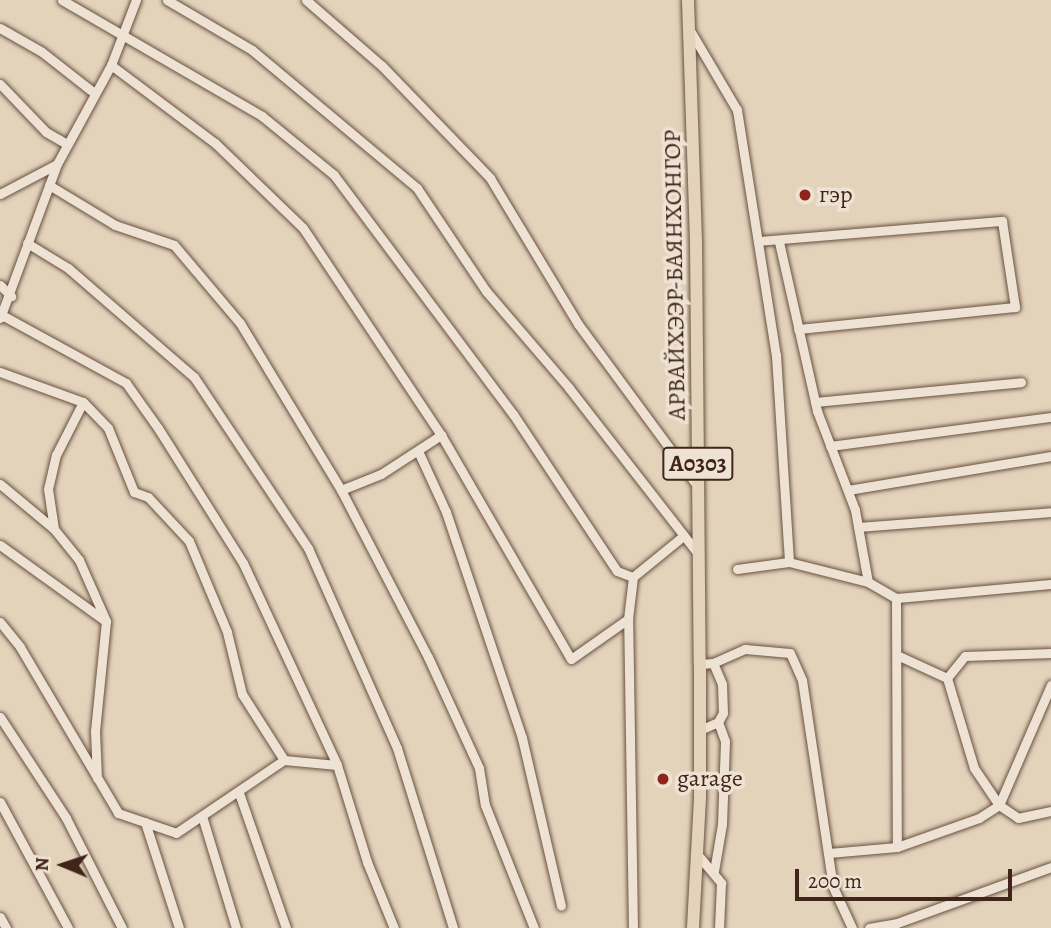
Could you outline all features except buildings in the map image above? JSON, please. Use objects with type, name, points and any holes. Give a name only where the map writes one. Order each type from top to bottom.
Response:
[{"type":"highway","name":"АРВАЙХЭЭР-БАЯНХОНГОР","points":[[688,0],[691,32],[699,555],[706,663],[700,730],[693,928]]},
{"type":"street","points":[[62,0],[125,34],[262,116],[334,175],[513,414],[617,571],[633,576]]},
{"type":"street","points":[[136,0],[111,65],[93,92],[57,164],[1,316],[84,358],[126,383],[243,562],[337,765],[367,862],[394,928]]},
{"type":"street","points":[[167,0],[252,50],[417,187],[486,291],[569,388],[682,537],[699,555]]},
{"type":"street","points":[[306,0],[382,66],[490,178],[578,324],[698,487]]},
{"type":"street","points":[[0,28],[42,52],[93,92]]},
{"type":"street","points":[[691,32],[737,110],[776,355],[789,562]]},
{"type":"street","points":[[111,65],[215,143],[303,228],[442,435],[571,659],[628,619]]},
{"type":"street","points":[[0,84],[46,132],[67,144]]},
{"type":"street","points":[[0,194],[57,164]]},
{"type":"street","points":[[49,185],[115,225],[157,236],[188,256],[240,323],[341,490],[479,768],[485,804],[534,928]]},
{"type":"street","points":[[758,241],[779,242],[1002,221],[1015,307],[798,329]]},
{"type":"street","points":[[779,242],[815,402],[848,490],[868,582]]},
{"type":"street","points":[[27,243],[68,268],[194,377],[308,548],[397,748],[453,928]]},
{"type":"street","points":[[0,285],[10,296]]},
{"type":"street","points":[[0,372],[83,402],[107,428],[134,492],[148,497],[190,541],[227,632],[242,694],[284,760]]},
{"type":"street","points":[[815,402],[1021,382]]},
{"type":"street","points":[[54,529],[48,489],[55,455],[83,402]]},
{"type":"street","points":[[830,446],[1051,417]]},
{"type":"street","points":[[341,490],[381,474],[442,435]]},
{"type":"street","points":[[418,451],[446,512],[522,738],[561,906]]},
{"type":"street","points":[[848,490],[1051,456]]},
{"type":"street","points":[[0,484],[54,529],[79,560],[106,621],[95,731],[97,779]]},
{"type":"street","points":[[858,527],[1051,512]]},
{"type":"street","points":[[633,928],[628,619],[633,576],[682,537]]},
{"type":"street","points":[[0,545],[106,621]]},
{"type":"street","points":[[737,569],[789,562],[868,582],[896,598],[1051,583]]},
{"type":"street","points":[[896,598],[899,656],[897,847]]},
{"type":"street","points":[[0,622],[20,647],[118,813],[176,833],[239,793],[284,760],[337,765]]},
{"type":"street","points":[[700,730],[718,722],[723,713],[722,684],[706,663],[745,649],[790,653],[802,680],[833,887],[852,928]]},
{"type":"street","points":[[947,678],[965,656],[1051,653]]},
{"type":"street","points":[[899,656],[947,678],[974,768],[999,804],[1018,818],[1051,811]]},
{"type":"street","points":[[829,853],[897,847],[979,818],[999,804],[1051,685]]},
{"type":"street","points":[[0,717],[66,818],[122,928]]},
{"type":"street","points":[[714,871],[722,824],[725,741],[718,722]]},
{"type":"street","points":[[239,793],[286,928]]},
{"type":"street","points":[[0,802],[68,928]]},
{"type":"street","points":[[202,816],[236,928]]},
{"type":"street","points":[[145,822],[179,928]]},
{"type":"street","points":[[697,854],[714,871],[721,883],[719,928]]},
{"type":"street","points":[[869,928],[897,923],[1051,867]]},
{"type":"street","points":[[0,917],[6,928]]},
{"type":"place","name":"гэр","points":[[805,195]]},
{"type":"place","name":"garage","points":[[663,779]]}]
